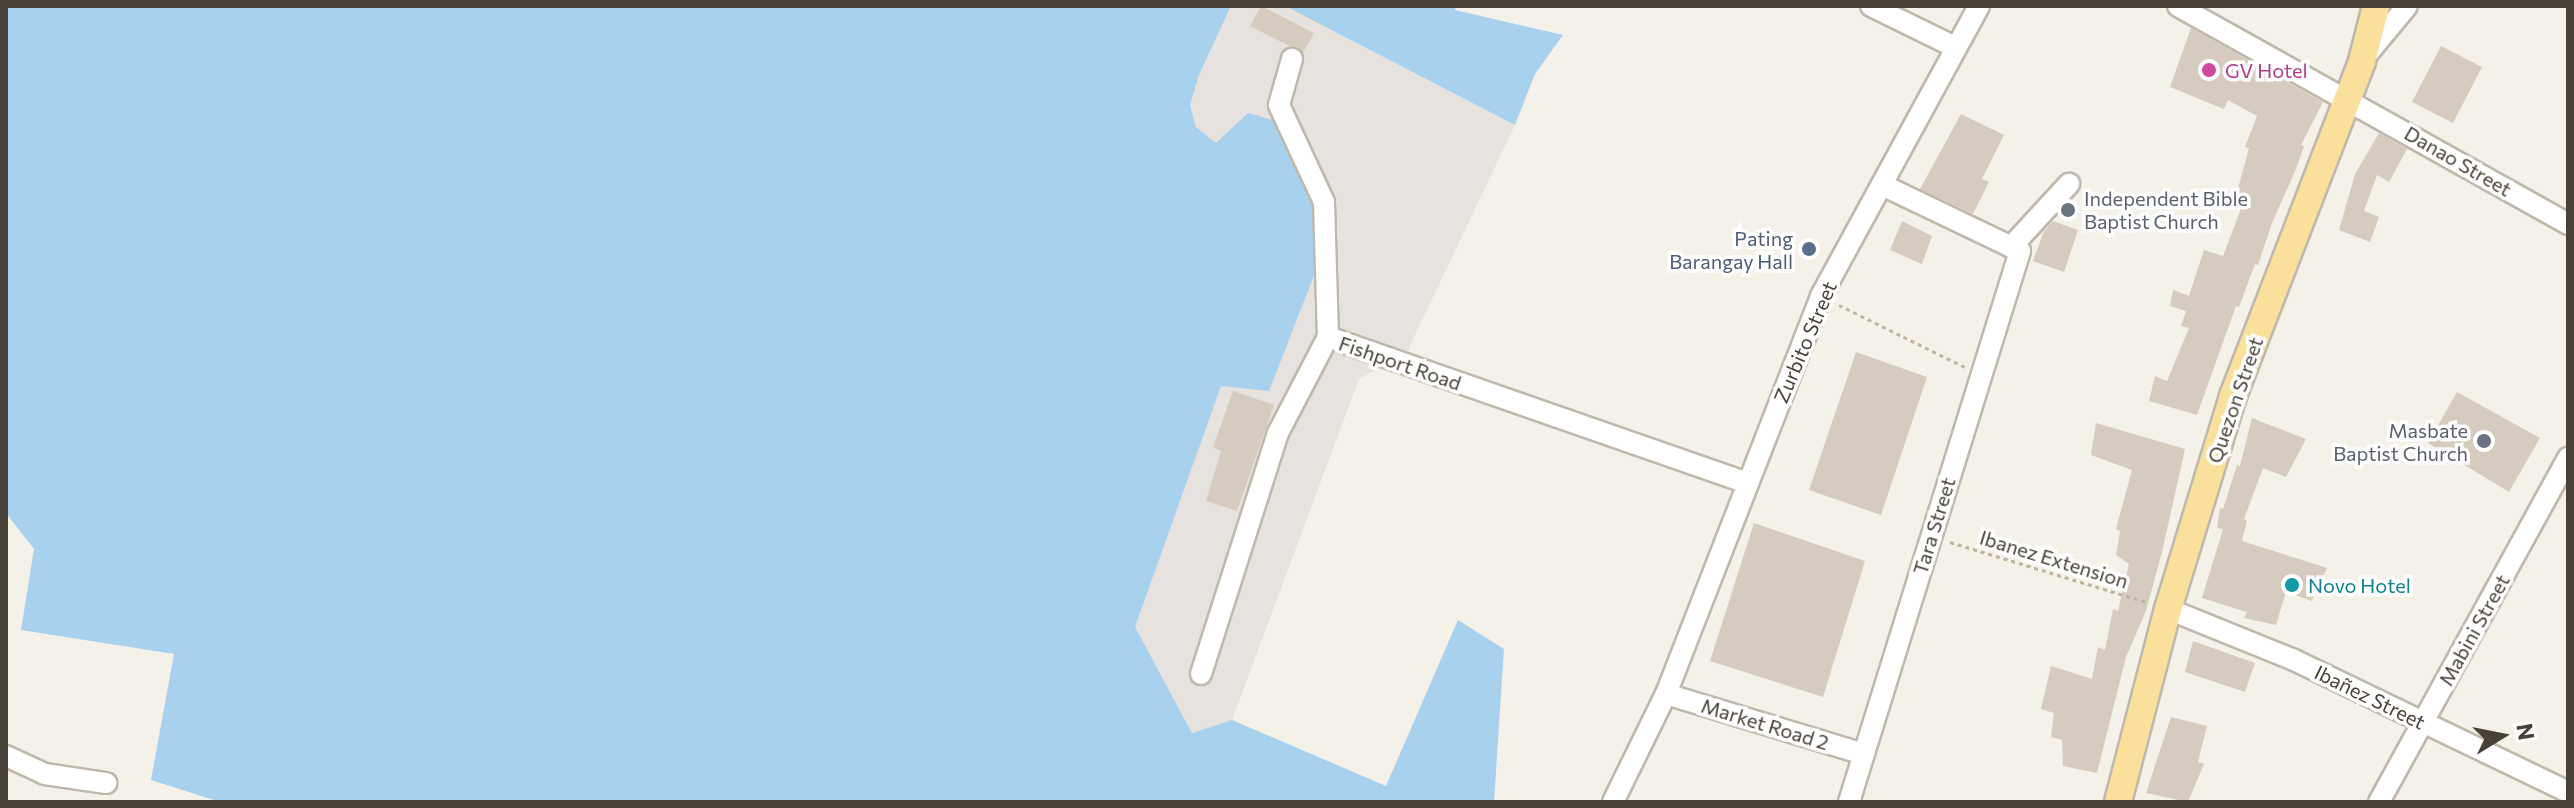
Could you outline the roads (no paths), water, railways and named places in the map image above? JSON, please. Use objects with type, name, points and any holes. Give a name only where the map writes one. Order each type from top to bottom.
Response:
[{"type":"main road","name":"Quezon Street","points":[[2118,802],[2168,609],[2233,396],[2362,61],[2376,6]]},
{"type":"street","points":[[1871,6],[1955,47]]},
{"type":"street","name":"Zurbito Street","points":[[1613,802],[1666,694],[1821,296],[1979,6]]},
{"type":"street","name":"Danao Street","points":[[2178,6],[2568,224]]},
{"type":"street","points":[[2362,61],[2407,6]]},
{"type":"street","name":"Fishport Road","points":[[1292,59],[1279,105],[1324,202],[1328,337],[1747,483]]},
{"type":"street","points":[[1882,185],[2016,249],[2069,184]]},
{"type":"street","name":"Tara Street","points":[[1849,802],[2016,249]]},
{"type":"street","points":[[1201,674],[1278,433],[1328,337]]},
{"type":"street","name":"Mabini Street","points":[[2379,802],[2568,458]]},
{"type":"street","name":"Ibañez Street","points":[[2168,609],[2292,659],[2568,792]]},
{"type":"street","name":"Market Road 2","points":[[1666,694],[1863,754]]},
{"type":"street","points":[[6,756],[45,774],[106,783]]},
{"type":"water","points":[[6,6],[1231,6],[1199,75],[1190,105],[1196,127],[1216,143],[1248,113],[1276,121],[1316,194],[1315,273],[1269,391],[1221,386],[1135,627],[1192,733],[1232,720],[1386,786],[1458,620],[1504,649],[1494,802],[220,802],[151,780],[174,654],[21,630],[34,549],[6,513]]},
{"type":"water","points":[[1285,6],[1456,6],[1455,10],[1563,35],[1535,74],[1515,125]]},
{"type":"place","name":"GV Hotel","points":[[2209,70]]},
{"type":"place","name":"Independent Bible Baptist Church","points":[[2068,210]]},
{"type":"place","name":"Pating Barangay Hall","points":[[1809,249]]},
{"type":"place","name":"Masbate Baptist Church","points":[[2484,441]]},
{"type":"place","name":"Novo Hotel","points":[[2292,585]]}]
